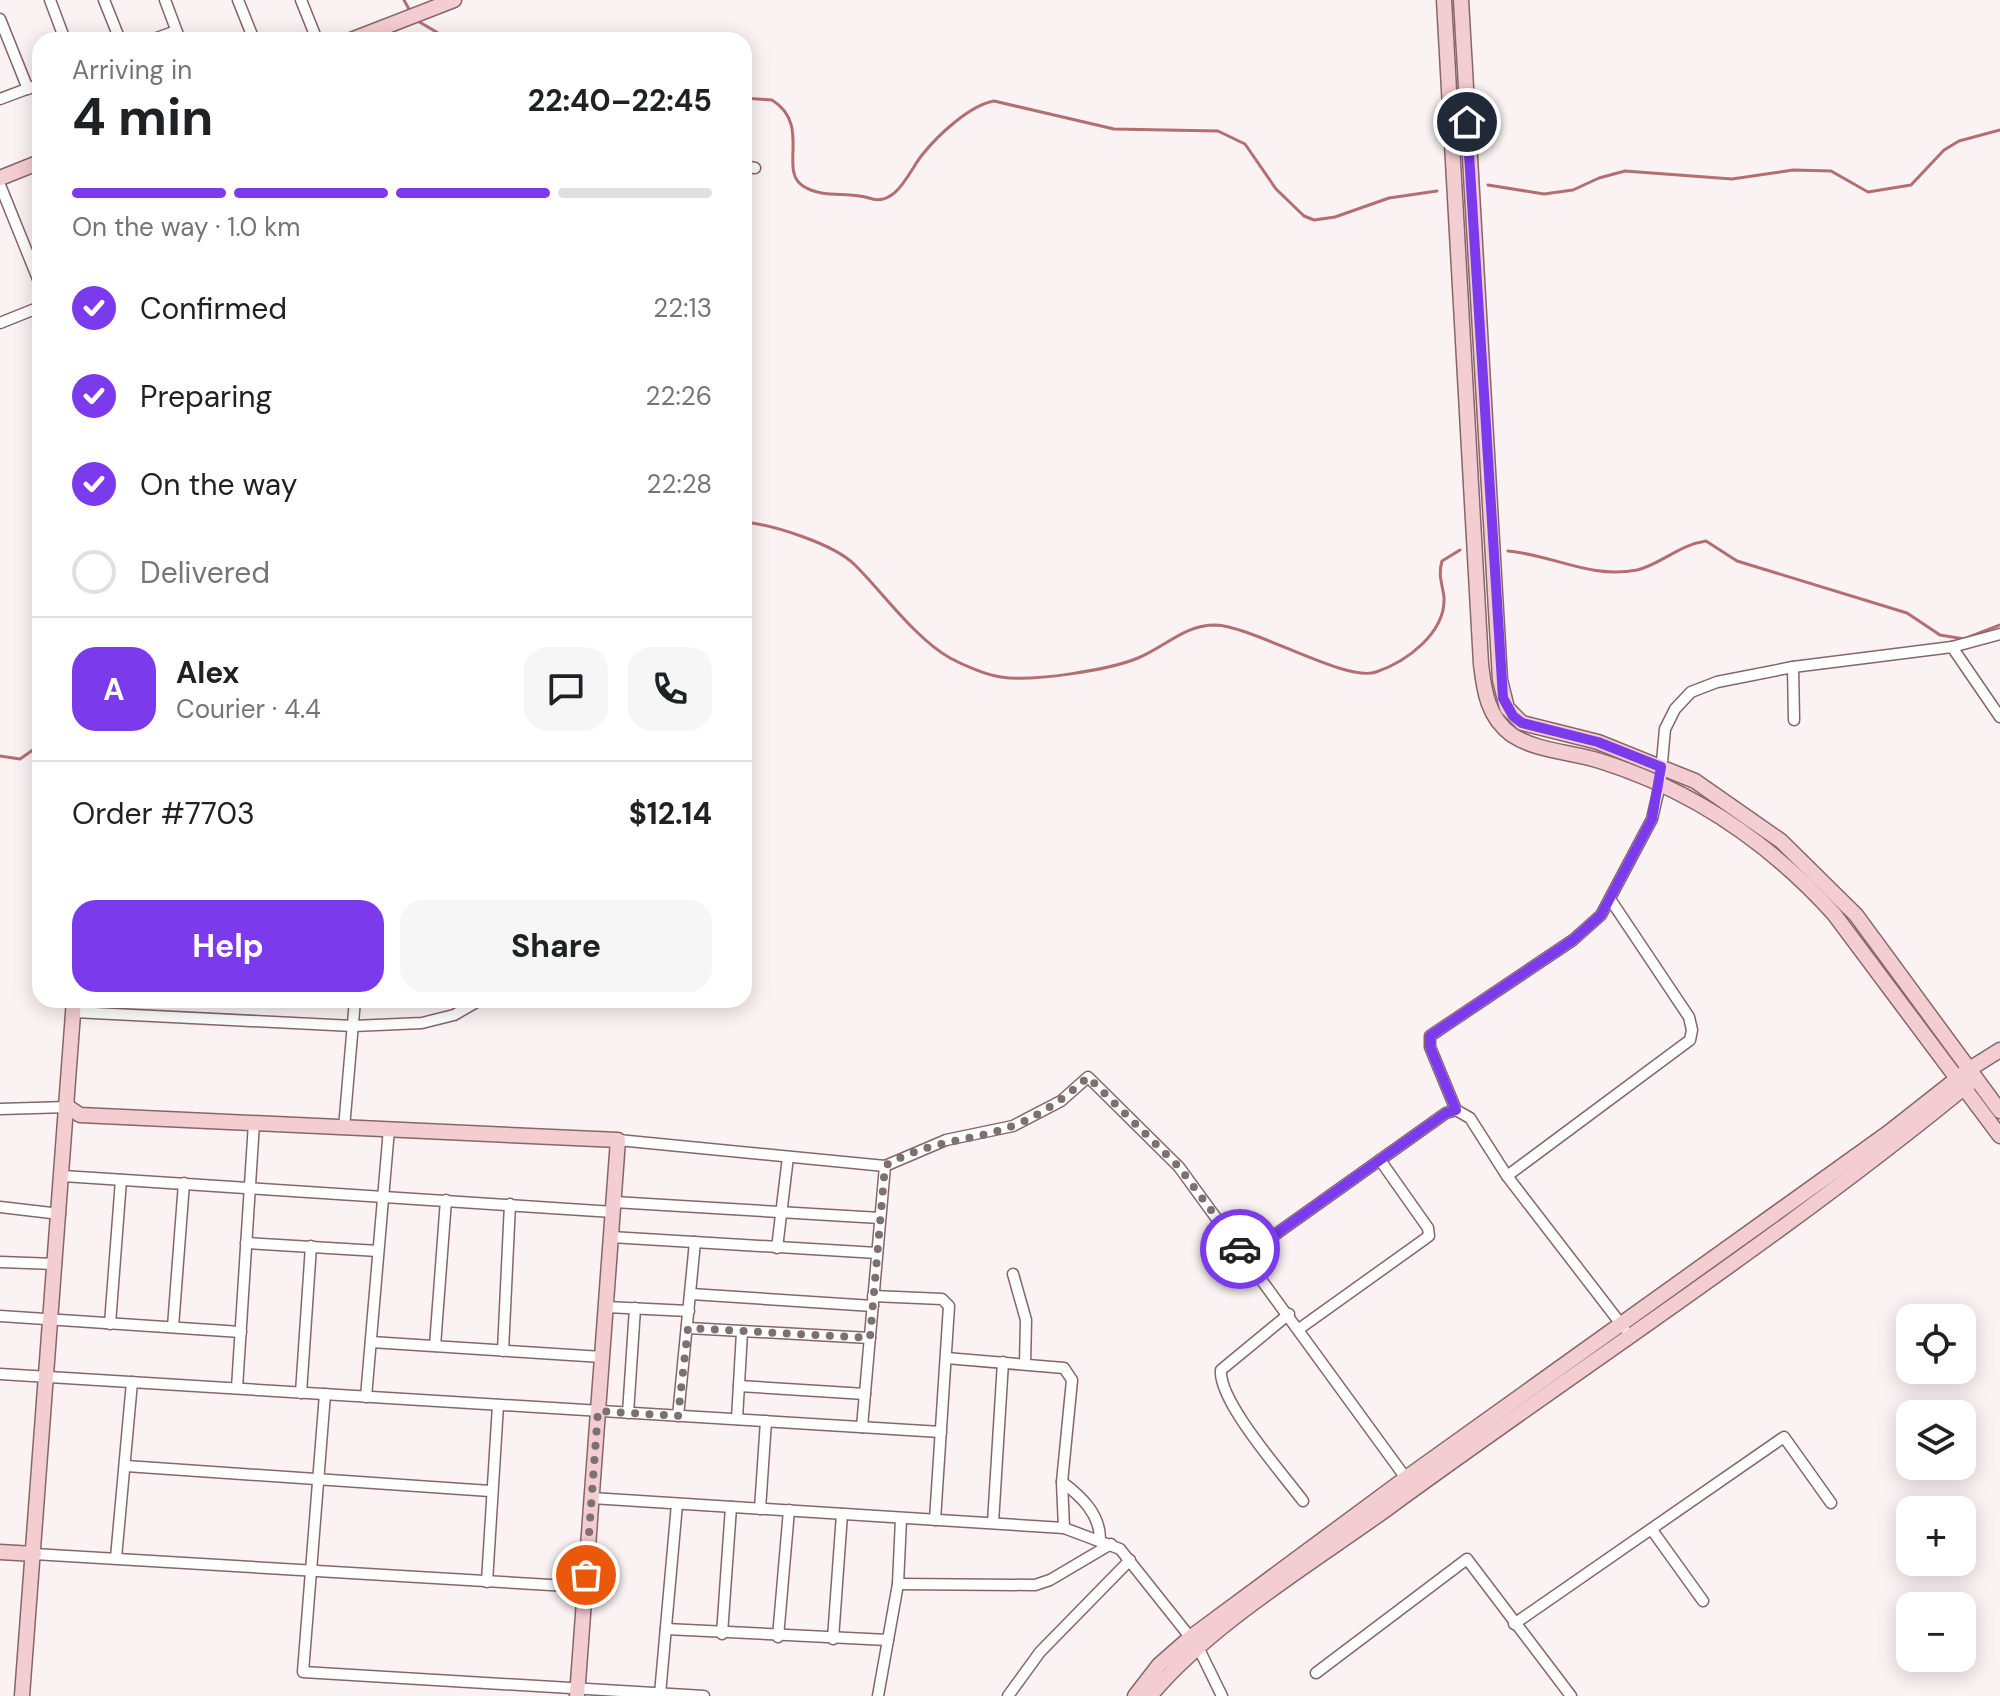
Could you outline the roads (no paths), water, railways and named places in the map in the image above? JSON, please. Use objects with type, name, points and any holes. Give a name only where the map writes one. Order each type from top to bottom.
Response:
[{"type":"street","points":[[50,0],[62,32]]},
{"type":"street","points":[[104,0],[117,32]]},
{"type":"street","points":[[165,0],[177,32]]},
{"type":"street","points":[[238,0],[251,32]]},
{"type":"street","points":[[301,0],[314,32]]},
{"type":"street","points":[[373,32],[454,0]]},
{"type":"street","points":[[1444,0],[1447,67],[1503,698],[1513,716],[1522,723],[1598,742],[1695,781],[1781,841],[1826,882],[1856,915],[1966,1078],[2000,1136]]},
{"type":"street","points":[[1461,0],[1481,664],[1492,713],[1514,736],[1529,743],[1601,761],[1660,784],[1716,812],[1753,837],[1808,886],[1966,1078],[2000,1111]]},
{"type":"street","points":[[0,19],[28,89]]},
{"type":"street","points":[[1447,67],[1464,65]]},
{"type":"street","points":[[0,99],[32,87]]},
{"type":"street","points":[[32,165],[1,177],[32,262]]},
{"type":"street","points":[[0,323],[32,310]]},
{"type":"street","points":[[1626,1331],[1507,1176],[1470,1118],[1456,1110],[1430,1047],[1433,1032],[1573,940],[1601,915],[1614,885],[1640,846],[1652,819],[1660,784],[1665,729],[1675,709],[1691,692],[1717,682],[1793,667],[1952,647],[2000,634]]},
{"type":"street","points":[[1952,647],[2000,717]]},
{"type":"street","points":[[1793,667],[1794,720]]},
{"type":"street","points":[[1507,1176],[1690,1040],[1692,1030],[1689,1017],[1610,899]]},
{"type":"street","points":[[22,1696],[74,1008]]},
{"type":"street","points":[[102,1008],[353,1026],[422,1023],[454,1015],[466,1008]]},
{"type":"street","points":[[344,1128],[354,1008]]},
{"type":"street","points":[[1145,1693],[1194,1642],[1410,1483],[1892,1138],[2000,1050]]},
{"type":"street","points":[[0,1109],[68,1107],[80,1115],[618,1140],[885,1166],[946,1140],[1013,1126],[1061,1101],[1088,1077],[1179,1167],[1410,1483]]},
{"type":"street","points":[[1245,1256],[1446,1113],[1456,1110]]},
{"type":"street","points":[[237,1388],[254,1123]]},
{"type":"street","points":[[366,1397],[389,1129]]},
{"type":"street","points":[[577,1693],[618,1140]]},
{"type":"street","points":[[777,1248],[788,1157]]},
{"type":"street","points":[[1299,1329],[1429,1236],[1428,1228],[1380,1160]]},
{"type":"street","points":[[862,1427],[885,1166]]},
{"type":"street","points":[[63,1176],[510,1204],[880,1218]]},
{"type":"street","points":[[110,1324],[121,1180]]},
{"type":"street","points":[[173,1327],[184,1183]]},
{"type":"street","points":[[435,1346],[446,1200]]},
{"type":"street","points":[[503,1351],[510,1204]]},
{"type":"street","points":[[0,1207],[60,1214]]},
{"type":"street","points":[[611,1237],[877,1253]]},
{"type":"street","points":[[678,1416],[695,1242]]},
{"type":"street","points":[[246,1243],[378,1251]]},
{"type":"street","points":[[301,1393],[311,1246]]},
{"type":"street","points":[[0,1262],[56,1264]]},
{"type":"street","points":[[1013,1274],[1026,1320],[1025,1364]]},
{"type":"street","points":[[691,1294],[946,1301],[950,1309],[935,1520]]},
{"type":"street","points":[[606,1307],[689,1311]]},
{"type":"street","points":[[628,1413],[635,1308]]},
{"type":"street","points":[[1289,1314],[1221,1370],[1220,1377],[1234,1406],[1303,1501]]},
{"type":"street","points":[[0,1316],[241,1332]]},
{"type":"street","points":[[688,1328],[870,1338]]},
{"type":"street","points":[[737,1419],[742,1332]]},
{"type":"street","points":[[371,1342],[602,1357]]},
{"type":"street","points":[[946,1358],[1064,1368],[1071,1376],[1062,1482],[1064,1528]]},
{"type":"street","points":[[993,1523],[1003,1362]]},
{"type":"street","points":[[0,1374],[941,1432]]},
{"type":"street","points":[[116,1558],[132,1382]]},
{"type":"street","points":[[739,1386],[865,1394]]},
{"type":"street","points":[[325,1394],[303,1672],[477,1690],[704,1696]]},
{"type":"street","points":[[487,1582],[490,1491],[498,1405]]},
{"type":"street","points":[[760,1509],[766,1421]]},
{"type":"street","points":[[1514,1624],[1784,1437],[1831,1503]]},
{"type":"street","points":[[126,1466],[490,1491]]},
{"type":"street","points":[[1062,1482],[1087,1504],[1100,1529],[1100,1539]]},
{"type":"street","points":[[592,1498],[1064,1528],[1100,1539],[1130,1560],[1194,1642],[1222,1696]]},
{"type":"street","points":[[660,1694],[677,1504]]},
{"type":"street","points":[[722,1634],[731,1507]]},
{"type":"street","points":[[778,1637],[789,1510]]},
{"type":"street","points":[[833,1639],[842,1514]]},
{"type":"street","points":[[878,1696],[898,1584],[901,1519]]},
{"type":"street","points":[[1652,1530],[1703,1601]]},
{"type":"street","points":[[898,1584],[1035,1585],[1050,1580],[1111,1544]]},
{"type":"street","points":[[0,1552],[585,1587]]},
{"type":"street","points":[[1316,1673],[1467,1559],[1571,1696]]},
{"type":"street","points":[[1009,1696],[1040,1652],[1130,1560]]},
{"type":"street","points":[[666,1629],[778,1637],[888,1640]]},
{"type":"waterway","points":[[404,0],[410,11]]},
{"type":"waterway","points":[[416,20],[436,32]]},
{"type":"waterway","points":[[752,99],[772,100],[784,110],[793,134],[796,179],[811,190],[827,194],[878,200],[887,198],[901,186],[922,155],[945,130],[975,108],[994,101],[1114,129],[1218,131],[1245,144],[1276,189],[1304,216],[1314,220],[1335,217],[1389,198],[1437,191]]},
{"type":"waterway","points":[[1488,185],[1544,194],[1573,190],[1625,171],[1732,179],[1793,170],[1831,171],[1868,192],[1911,185],[1944,150],[1959,141],[2000,130]]},
{"type":"waterway","points":[[752,523],[787,531],[845,557],[937,649],[955,661],[982,672],[1015,678],[1071,674],[1109,667],[1138,658],[1194,629],[1215,625],[1252,634],[1344,669],[1376,672],[1400,661],[1431,634],[1443,610],[1442,561],[1460,550]]},
{"type":"waterway","points":[[1508,551],[1587,569],[1620,572],[1646,567],[1687,546],[1706,541],[1737,561],[1907,613],[1940,635],[1964,639],[2000,625]]},
{"type":"waterway","points":[[0,756],[20,759],[32,751]]}]
